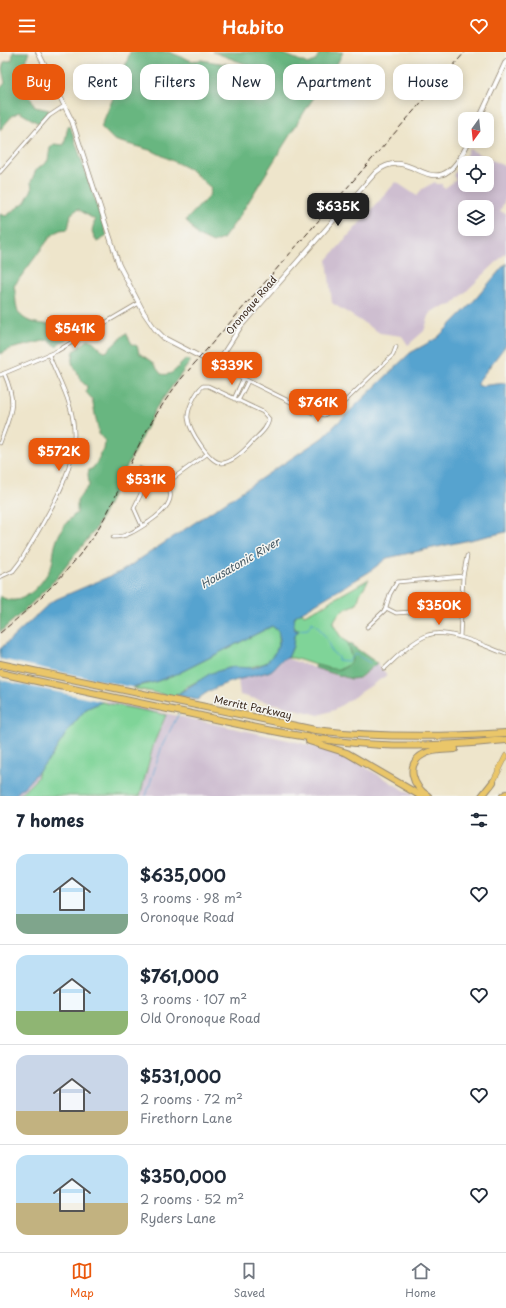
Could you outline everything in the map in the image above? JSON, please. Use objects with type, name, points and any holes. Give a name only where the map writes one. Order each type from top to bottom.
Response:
[{"type":"highway","name":"Merritt Parkway","points":[[0,664],[309,729],[360,735],[450,736],[506,733]]},
{"type":"highway","name":"Merritt Parkway","points":[[0,673],[210,718],[313,738],[382,745],[448,745],[506,740]]},
{"type":"highway","points":[[273,731],[284,736],[324,745],[347,753],[421,796]]},
{"type":"highway","points":[[428,796],[418,789],[414,781],[414,765],[420,756],[431,752],[494,741]]},
{"type":"highway","points":[[484,796],[493,782]]},
{"type":"main road","points":[[493,782],[506,756]]},
{"type":"street","points":[[38,52],[64,106],[90,175],[117,259],[139,303],[159,334],[182,348],[317,415],[328,414],[339,407],[389,359],[396,348]]},
{"type":"street","points":[[483,112],[506,61]]},
{"type":"street","points":[[0,172],[49,116],[64,106]]},
{"type":"street","name":"Oronoque Road","points":[[216,365],[241,326],[376,172],[382,167],[394,164],[413,168],[433,175],[443,175],[457,164],[465,148]]},
{"type":"street","points":[[0,443],[13,405],[11,390],[2,374],[49,355],[139,303]]},
{"type":"street","points":[[0,577],[13,571],[20,562],[58,494],[72,452],[74,432],[72,414],[49,355]]},
{"type":"street","points":[[234,399],[243,379]]},
{"type":"street","points":[[238,401],[248,381]]},
{"type":"street","points":[[204,385],[238,401],[266,414],[269,419],[267,426],[247,448],[227,462],[216,462],[207,454],[190,425],[188,418],[189,410],[204,385]]},
{"type":"street","points":[[165,484],[207,454]]},
{"type":"street","points":[[113,537],[123,537],[142,526],[162,513],[170,502],[170,492],[165,484],[151,473],[139,468]]},
{"type":"street","points":[[142,526],[134,508],[151,473]]},
{"type":"street","points":[[460,637],[464,576],[467,556]]},
{"type":"street","points":[[368,627],[386,608],[390,594],[397,582],[464,576]]},
{"type":"street","points":[[386,608],[396,613],[462,609]]},
{"type":"street","points":[[384,669],[412,644],[429,635],[444,633],[460,637],[506,654]]},
{"type":"shaded area","points":[[469,149],[483,156],[466,156]]},
{"type":"shaded area","points":[[494,161],[506,167],[506,198],[500,211],[506,214],[506,253],[452,305],[438,308],[430,313],[424,331],[408,345],[402,336],[380,333],[332,303],[327,260],[396,182],[417,196],[422,189],[435,182],[437,184],[442,184],[442,187],[445,188],[456,180],[453,175],[458,169],[458,192],[494,192]]},
{"type":"shaded area","points":[[285,658],[339,676],[360,678],[377,663],[387,675],[334,710],[319,715],[240,695],[238,679],[270,672]]},
{"type":"shaded area","points":[[101,699],[297,742],[336,753],[355,761],[414,796],[14,796],[27,784]]},
{"type":"green space","points":[[13,52],[29,52],[24,64],[12,64],[12,100],[31,100],[35,107],[49,110],[48,114],[38,123],[19,112],[12,116],[0,130],[0,89],[5,83],[2,69],[4,62],[12,60]]},
{"type":"green space","points":[[130,52],[169,52],[192,61],[201,60],[226,64],[217,64],[217,100],[275,100],[275,64],[245,64],[213,52],[279,52],[308,64],[283,64],[283,100],[312,100],[239,217],[223,239],[213,243],[198,236],[186,220],[209,196],[211,188],[191,170],[153,151],[114,140],[101,127],[112,100],[132,100],[132,64],[126,64]]},
{"type":"green space","points":[[320,52],[343,52],[337,64],[308,64],[315,61]]},
{"type":"green space","points":[[68,126],[70,126],[107,236],[97,242],[92,231],[95,220],[78,209],[71,214],[68,229],[60,230],[51,236],[14,286],[17,308],[22,317],[32,322],[43,324],[73,320],[76,321],[81,331],[80,334],[69,336],[66,341],[60,342],[57,347],[48,340],[10,349],[0,354],[0,214],[6,216],[25,202],[32,189],[31,182],[35,172],[48,160],[50,148],[54,144],[64,145]]},
{"type":"green space","points":[[126,333],[132,344],[137,346],[139,353],[152,362],[161,374],[170,374],[187,359],[190,362],[156,408],[95,530],[55,580],[0,632],[0,596],[8,600],[22,598],[35,589],[46,576],[52,565],[55,546],[59,535],[69,520],[77,513],[77,500],[89,486],[89,470],[93,468],[99,459],[100,453],[104,450],[105,441],[99,434],[92,399],[86,392],[87,386],[83,383],[72,363],[74,351],[89,339],[106,352]]},
{"type":"green space","points":[[369,579],[360,594],[357,604],[339,613],[333,624],[342,639],[347,642],[352,660],[349,664],[341,669],[333,670],[293,658],[288,658],[293,646],[294,636],[298,632],[293,625],[295,616],[302,612],[304,615],[325,605]]},
{"type":"green space","points":[[272,626],[278,631],[279,645],[273,657],[266,663],[198,681],[186,687],[175,697],[132,688],[155,682],[179,673]]},
{"type":"green space","points":[[347,642],[377,663],[359,678],[351,679],[315,668],[316,665],[331,669],[340,669],[348,665],[352,660]]},
{"type":"green space","points":[[101,702],[166,715],[154,743],[140,796],[19,796],[37,778],[39,770],[51,757],[69,729],[86,709]]},
{"type":"water","name":"Housatonic River","points":[[506,263],[506,345],[477,383],[479,386],[506,383],[506,532],[387,558],[369,572],[295,616],[293,625],[295,630],[299,630],[294,636],[293,646],[288,658],[282,660],[271,671],[222,685],[213,689],[197,700],[176,695],[211,673],[232,667],[253,668],[266,663],[276,651],[280,640],[278,631],[272,626],[179,673],[155,682],[136,686],[86,709],[69,729],[51,757],[27,784],[14,796],[0,796],[0,649],[52,601],[122,571],[322,438],[410,353],[437,338],[472,303]]},
{"type":"pier","points":[[0,659],[135,688],[105,702],[0,680]]},
{"type":"waterway","points":[[299,630],[308,629],[312,622],[324,635],[329,644],[330,650],[338,657],[338,660],[348,661],[355,654],[370,663]]},
{"type":"waterway","points":[[146,796],[162,746],[179,713]]},
{"type":"railway","points":[[0,633],[56,582],[92,538],[113,501],[143,437],[161,407],[181,379],[465,52]]}]
